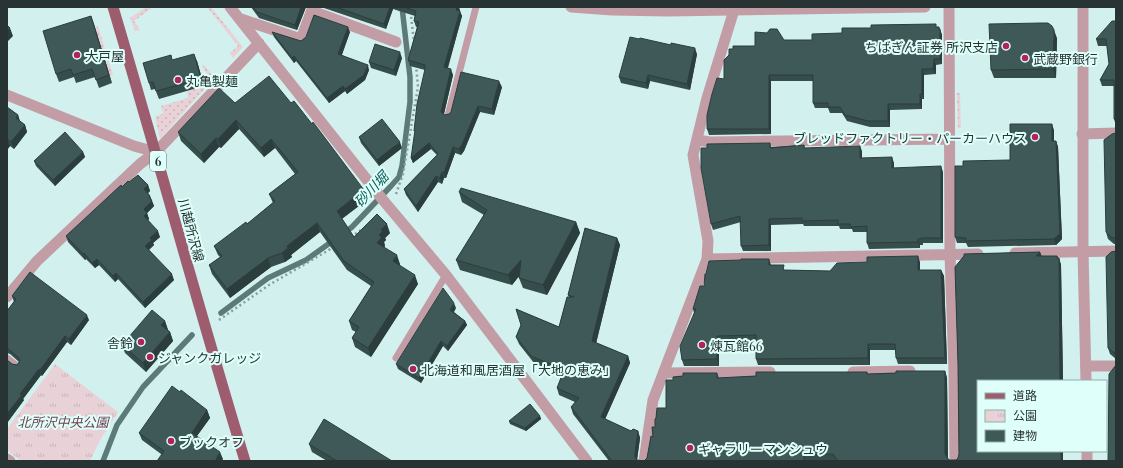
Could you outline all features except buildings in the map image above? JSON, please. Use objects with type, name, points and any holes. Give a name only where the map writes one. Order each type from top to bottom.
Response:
[{"type":"main road","name":"川越所沢線","points":[[113,7],[156,152],[205,330],[245,461]]},
{"type":"street","points":[[230,7],[386,203],[446,275],[587,461]]},
{"type":"street","points":[[571,7],[612,10],[925,7]]},
{"type":"street","points":[[949,7],[950,371],[955,461]]},
{"type":"street","points":[[1082,7],[1083,251],[1086,380]]},
{"type":"street","points":[[240,19],[301,39],[313,9],[396,42]]},
{"type":"street","points":[[644,461],[653,400],[707,259],[708,241],[693,155],[707,98],[734,10]]},
{"type":"street","points":[[7,297],[37,261],[140,164],[156,152],[259,43]]},
{"type":"street","points":[[7,95],[134,146],[156,152]]},
{"type":"street","points":[[1082,134],[1116,133]]},
{"type":"street","points":[[697,140],[710,142],[950,139]]},
{"type":"street","points":[[1005,253],[1116,251]]},
{"type":"street","points":[[707,259],[989,254]]},
{"type":"street","points":[[1086,366],[1116,366]]},
{"type":"street","points":[[844,372],[923,371]]},
{"type":"street","points":[[664,373],[781,372]]},
{"type":"lane","points":[[448,116],[476,7]]},
{"type":"lane","points":[[396,358],[446,275]]},
{"type":"lane","points":[[7,358],[17,366]]},
{"type":"path","points":[[410,7],[414,47]]},
{"type":"path","points":[[386,203],[394,201],[403,174],[418,87],[416,63]]},
{"type":"path","points":[[351,237],[363,228]]},
{"type":"path","points":[[205,330],[269,285],[337,245]]},
{"type":"green space","points":[[146,7],[153,7],[134,21],[140,30],[135,31],[130,18]]},
{"type":"green space","points":[[207,7],[211,7],[243,47],[233,58],[230,53],[238,46]]},
{"type":"green space","points":[[98,26],[113,75],[109,76],[105,63],[107,62],[105,53],[102,54],[95,27]]},
{"type":"green space","points":[[204,65],[212,75],[214,74],[216,76],[210,83],[202,66]]},
{"type":"green space","points":[[210,83],[160,139],[155,116],[163,114],[161,106],[188,98],[187,91],[203,86],[203,84]]},
{"type":"green space","points":[[957,93],[960,93],[961,128],[958,128]]},
{"type":"green space","name":"北所沢中央公園","points":[[55,364],[118,412],[99,442],[90,461],[21,461],[7,450],[7,429]]},
{"type":"waterway","name":"砂川堀","points":[[343,234],[352,227],[399,177],[402,166],[410,102],[410,77],[402,7]]},
{"type":"waterway","name":"砂川堀","points":[[221,313],[268,278],[306,260],[334,240]]},
{"type":"waterway","name":"砂川堀","points":[[103,461],[117,425],[143,387],[192,335]]},
{"type":"place","name":"ちばぎん証券 所沢支店","points":[[1006,46]]},
{"type":"place","name":"大戸屋","points":[[77,55]]},
{"type":"place","name":"武蔵野銀行","points":[[1025,58]]},
{"type":"place","name":"丸亀製麺","points":[[178,80]]},
{"type":"place","name":"ブレッドファクトリー・パーカーハウス","points":[[1035,137]]},
{"type":"place","name":"舎鈴","points":[[141,342]]},
{"type":"place","name":"煉瓦館66","points":[[702,345]]},
{"type":"place","name":"ジャンクガレッジ","points":[[150,357]]},
{"type":"place","name":"北海道和風居酒屋「大地の恵み」","points":[[413,369]]},
{"type":"place","name":"ブックオフ","points":[[171,441]]},
{"type":"place","name":"ギャラリーマンシュウ","points":[[690,448]]}]
